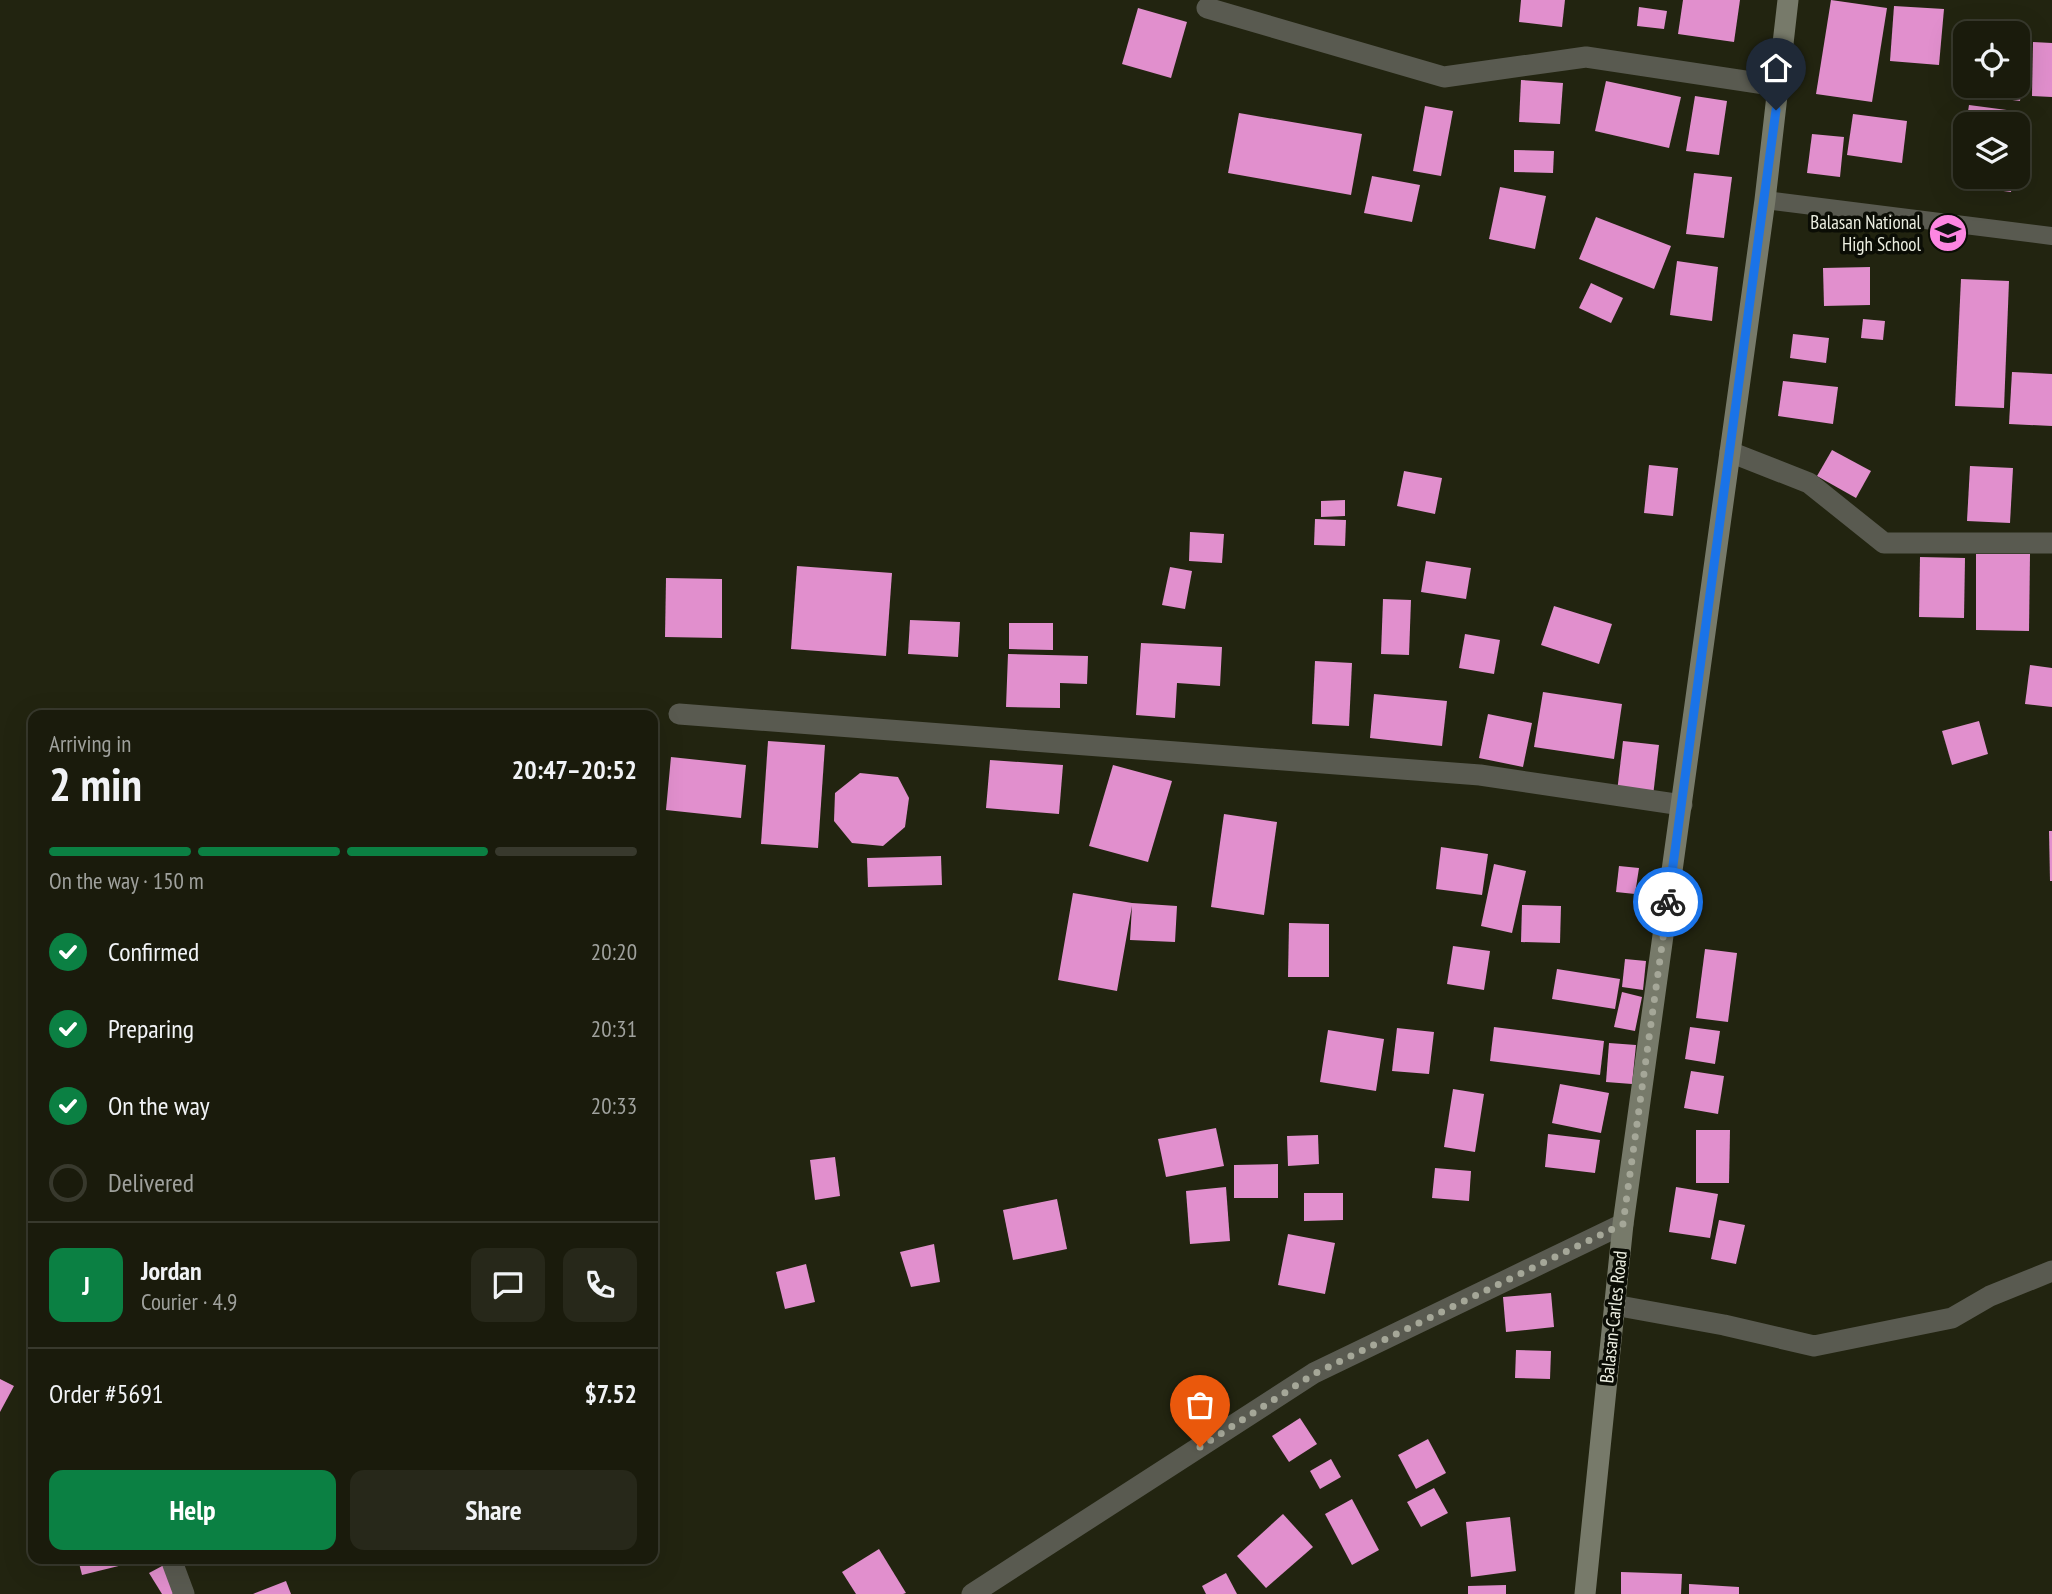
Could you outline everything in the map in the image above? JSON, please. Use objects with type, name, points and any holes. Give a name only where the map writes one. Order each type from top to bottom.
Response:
[{"type":"main road","name":"Balasan-Carles Road","points":[[1586,1594],[1623,1224],[1765,201],[1788,0]]},
{"type":"street","points":[[1207,8],[1444,77],[1586,57],[1778,86]]},
{"type":"street","points":[[1730,452],[1809,483],[1884,543],[2052,543]]},
{"type":"street","points":[[679,714],[1480,775],[1682,805]]},
{"type":"street","points":[[972,1594],[1314,1374],[1623,1224]]},
{"type":"street","points":[[1614,1305],[1724,1325],[1814,1346],[1952,1318],[1990,1296],[2052,1271]]},
{"type":"street","points":[[173,1564],[184,1594]]},
{"type":"lane","points":[[1765,201],[2052,236]]},
{"type":"building","points":[[1521,0],[1565,0],[1562,27],[1519,22]]},
{"type":"building","points":[[1683,0],[1740,0],[1734,42],[1678,34]]},
{"type":"building","points":[[1831,0],[1887,8],[1872,102],[1816,94]]},
{"type":"building","points":[[1894,6],[1944,9],[1939,65],[1890,61]]},
{"type":"building","points":[[1639,7],[1667,11],[1664,29],[1637,26]]},
{"type":"building","points":[[1138,8],[1187,22],[1171,78],[1122,64]]},
{"type":"building","points":[[2033,42],[2052,43],[2052,97],[2032,96]]},
{"type":"building","points":[[1521,80],[1563,83],[1560,124],[1519,122]]},
{"type":"building","points":[[1606,81],[1681,97],[1669,148],[1595,131]]},
{"type":"building","points":[[1695,96],[1727,101],[1719,155],[1686,151]]},
{"type":"building","points":[[1997,98],[2020,98],[2020,101]]},
{"type":"building","points":[[1969,105],[2022,112],[1968,112]]},
{"type":"building","points":[[1425,106],[1453,111],[1441,176],[1413,171]]},
{"type":"building","points":[[1239,113],[1362,134],[1351,195],[1228,173]]},
{"type":"building","points":[[1853,114],[1907,121],[1902,163],[1847,155]]},
{"type":"building","points":[[1812,134],[1844,137],[1840,177],[1807,173]]},
{"type":"building","points":[[1514,150],[1554,151],[1553,173],[1514,172]]},
{"type":"building","points":[[1694,173],[1732,177],[1724,238],[1686,234]]},
{"type":"building","points":[[1372,176],[1420,185],[1412,222],[1364,213]]},
{"type":"building","points":[[1500,187],[1546,196],[1535,249],[1489,239]]},
{"type":"building","points":[[1988,189],[2011,189],[2011,192]]},
{"type":"building","points":[[1596,217],[1671,246],[1654,289],[1579,259]]},
{"type":"building","points":[[1677,261],[1718,267],[1712,321],[1670,315]]},
{"type":"building","points":[[1870,267],[1870,305],[1824,306],[1823,268]]},
{"type":"building","points":[[1961,279],[2009,281],[2004,408],[1955,406]]},
{"type":"building","points":[[1591,283],[1623,298],[1611,323],[1579,308]]},
{"type":"building","points":[[1863,319],[1885,321],[1883,340],[1861,338]]},
{"type":"building","points":[[1793,334],[1829,338],[1826,363],[1790,358]]},
{"type":"building","points":[[2012,372],[2052,374],[2052,426],[2009,424]]},
{"type":"building","points":[[1783,381],[1838,387],[1833,424],[1778,416]]},
{"type":"building","points":[[1832,450],[1871,471],[1856,498],[1817,476]]},
{"type":"building","points":[[1649,465],[1678,468],[1673,516],[1644,513]]},
{"type":"building","points":[[1970,466],[2013,468],[2010,523],[1967,521]]},
{"type":"building","points":[[1404,471],[1442,478],[1435,514],[1397,506]]},
{"type":"building","points":[[1345,500],[1345,516],[1321,517],[1321,501]]},
{"type":"building","points":[[1315,519],[1346,520],[1345,546],[1314,545]]},
{"type":"building","points":[[1190,532],[1224,534],[1222,563],[1189,561]]},
{"type":"building","points":[[1976,554],[2030,554],[2029,631],[1976,630]]},
{"type":"building","points":[[1920,557],[1965,558],[1964,618],[1919,617]]},
{"type":"building","points":[[1426,561],[1471,568],[1466,599],[1421,592]]},
{"type":"building","points":[[797,566],[892,573],[886,656],[791,649]]},
{"type":"building","points":[[1170,567],[1192,571],[1185,609],[1162,605]]},
{"type":"building","points":[[666,578],[722,579],[722,638],[665,637]]},
{"type":"building","points":[[1383,599],[1411,600],[1409,655],[1381,654]]},
{"type":"building","points":[[1554,606],[1612,624],[1599,664],[1541,645]]},
{"type":"building","points":[[910,620],[960,622],[958,657],[908,654]]},
{"type":"building","points":[[1009,623],[1053,623],[1053,650],[1009,649]]},
{"type":"building","points":[[1465,634],[1500,640],[1494,674],[1459,668]]},
{"type":"building","points":[[1141,643],[1222,647],[1220,686],[1177,683],[1175,718],[1136,715]]},
{"type":"building","points":[[1008,654],[1088,656],[1087,684],[1060,683],[1060,708],[1006,707]]},
{"type":"building","points":[[1315,661],[1352,663],[1349,726],[1312,724]]},
{"type":"building","points":[[2030,665],[2052,668],[2052,707],[2025,704]]},
{"type":"building","points":[[1543,692],[1622,704],[1614,759],[1534,747]]},
{"type":"building","points":[[1374,694],[1447,701],[1442,746],[1370,738]]},
{"type":"building","points":[[1488,714],[1532,723],[1523,767],[1479,758]]},
{"type":"building","points":[[1979,721],[1988,754],[1952,765],[1942,731]]},
{"type":"building","points":[[768,741],[825,745],[818,848],[761,844]]},
{"type":"building","points":[[1623,741],[1659,745],[1653,796],[1617,792]]},
{"type":"building","points":[[671,757],[746,765],[741,818],[666,810]]},
{"type":"building","points":[[990,760],[1063,765],[1059,814],[986,808]]},
{"type":"building","points":[[1113,765],[1172,781],[1148,862],[1089,846]]},
{"type":"building","points":[[860,773],[898,777],[909,798],[905,827],[883,846],[852,843],[834,821],[835,793]]},
{"type":"building","points":[[1224,814],[1277,822],[1264,915],[1211,907]]},
{"type":"building","points":[[2049,831],[2052,831],[2052,881],[2050,881]]},
{"type":"building","points":[[1441,847],[1488,854],[1482,895],[1436,889]]},
{"type":"building","points":[[941,856],[942,885],[868,887],[867,858]]},
{"type":"building","points":[[1494,864],[1526,871],[1512,933],[1481,926]]},
{"type":"building","points":[[1619,866],[1639,868],[1635,894],[1616,892]]},
{"type":"building","points":[[1073,893],[1132,903],[1177,906],[1175,942],[1130,940],[1132,906],[1117,991],[1058,980]]},
{"type":"building","points":[[1522,905],[1561,906],[1560,943],[1521,942]]},
{"type":"building","points":[[1289,923],[1329,924],[1329,977],[1288,977]]},
{"type":"building","points":[[1453,946],[1490,951],[1484,990],[1447,984]]},
{"type":"building","points":[[1705,949],[1737,953],[1728,1022],[1696,1018]]},
{"type":"building","points":[[1625,959],[1646,961],[1643,990],[1622,987]]},
{"type":"building","points":[[1557,969],[1620,979],[1615,1009],[1552,999]]},
{"type":"building","points":[[1622,992],[1642,997],[1635,1031],[1614,1027]]},
{"type":"building","points":[[1494,1027],[1604,1041],[1600,1075],[1490,1061]]},
{"type":"building","points":[[1690,1027],[1720,1031],[1715,1064],[1685,1059]]},
{"type":"building","points":[[1397,1028],[1434,1032],[1429,1074],[1392,1071]]},
{"type":"building","points":[[1328,1030],[1384,1039],[1376,1091],[1320,1082]]},
{"type":"building","points":[[1609,1043],[1636,1045],[1632,1084],[1606,1082]]},
{"type":"building","points":[[1691,1071],[1724,1076],[1718,1114],[1684,1108]]},
{"type":"building","points":[[1560,1084],[1609,1093],[1601,1133],[1552,1123]]},
{"type":"building","points":[[1453,1089],[1484,1094],[1475,1152],[1444,1147]]},
{"type":"building","points":[[1216,1128],[1224,1166],[1166,1177],[1158,1139]]},
{"type":"building","points":[[1696,1130],[1730,1130],[1729,1183],[1696,1183]]},
{"type":"building","points":[[1548,1134],[1600,1140],[1595,1173],[1545,1167]]},
{"type":"building","points":[[1318,1135],[1319,1164],[1288,1166],[1287,1136]]},
{"type":"building","points":[[835,1157],[840,1196],[815,1200],[810,1160]]},
{"type":"building","points":[[1278,1164],[1278,1198],[1234,1198],[1234,1165]]},
{"type":"building","points":[[1435,1168],[1471,1171],[1469,1201],[1432,1198]]},
{"type":"building","points":[[1226,1187],[1230,1241],[1190,1244],[1186,1191]]},
{"type":"building","points":[[1676,1187],[1718,1194],[1710,1238],[1669,1232]]},
{"type":"building","points":[[1304,1193],[1343,1193],[1343,1220],[1304,1221]]},
{"type":"building","points":[[1057,1199],[1067,1249],[1013,1260],[1003,1210]]},
{"type":"building","points":[[1719,1220],[1745,1225],[1736,1264],[1711,1259]]},
{"type":"building","points":[[1288,1234],[1335,1243],[1325,1294],[1278,1285]]},
{"type":"building","points":[[934,1244],[940,1282],[911,1287],[900,1252]]},
{"type":"building","points":[[806,1264],[815,1302],[785,1309],[776,1272]]},
{"type":"building","points":[[1551,1293],[1554,1327],[1506,1332],[1503,1297]]},
{"type":"building","points":[[1516,1350],[1551,1351],[1550,1379],[1515,1378]]},
{"type":"building","points":[[0,1379],[14,1386],[0,1412]]},
{"type":"building","points":[[1300,1418],[1317,1444],[1289,1462],[1272,1436]]},
{"type":"building","points":[[1428,1439],[1446,1473],[1416,1489],[1398,1455]]},
{"type":"building","points":[[1331,1459],[1341,1477],[1320,1489],[1310,1471]]},
{"type":"building","points":[[1434,1488],[1448,1513],[1421,1527],[1407,1502]]},
{"type":"building","points":[[1352,1499],[1379,1550],[1352,1565],[1325,1514]]},
{"type":"building","points":[[1283,1514],[1313,1547],[1266,1588],[1237,1556]]},
{"type":"building","points":[[1510,1517],[1516,1571],[1471,1577],[1466,1522]]},
{"type":"building","points":[[879,1549],[906,1593],[856,1594],[842,1572]]},
{"type":"building","points":[[79,1564],[127,1564],[82,1575]]},
{"type":"building","points":[[164,1565],[179,1590],[172,1594],[162,1594],[149,1573]]},
{"type":"building","points":[[1621,1572],[1682,1574],[1681,1594],[1621,1594]]},
{"type":"building","points":[[1226,1573],[1237,1594],[1206,1594],[1202,1586]]},
{"type":"building","points":[[286,1581],[291,1594],[253,1594]]},
{"type":"building","points":[[1689,1584],[1739,1587],[1739,1594],[1689,1594]]},
{"type":"building","points":[[1506,1585],[1506,1594],[1468,1594],[1468,1586]]},
{"type":"way so far","points":[[1200,1447],[1314,1374],[1623,1224],[1668,902]]},
{"type":"place","name":"Balasan National High School","points":[[1948,233]]},
{"type":"route","points":[[1668,902],[1776,110]]}]
